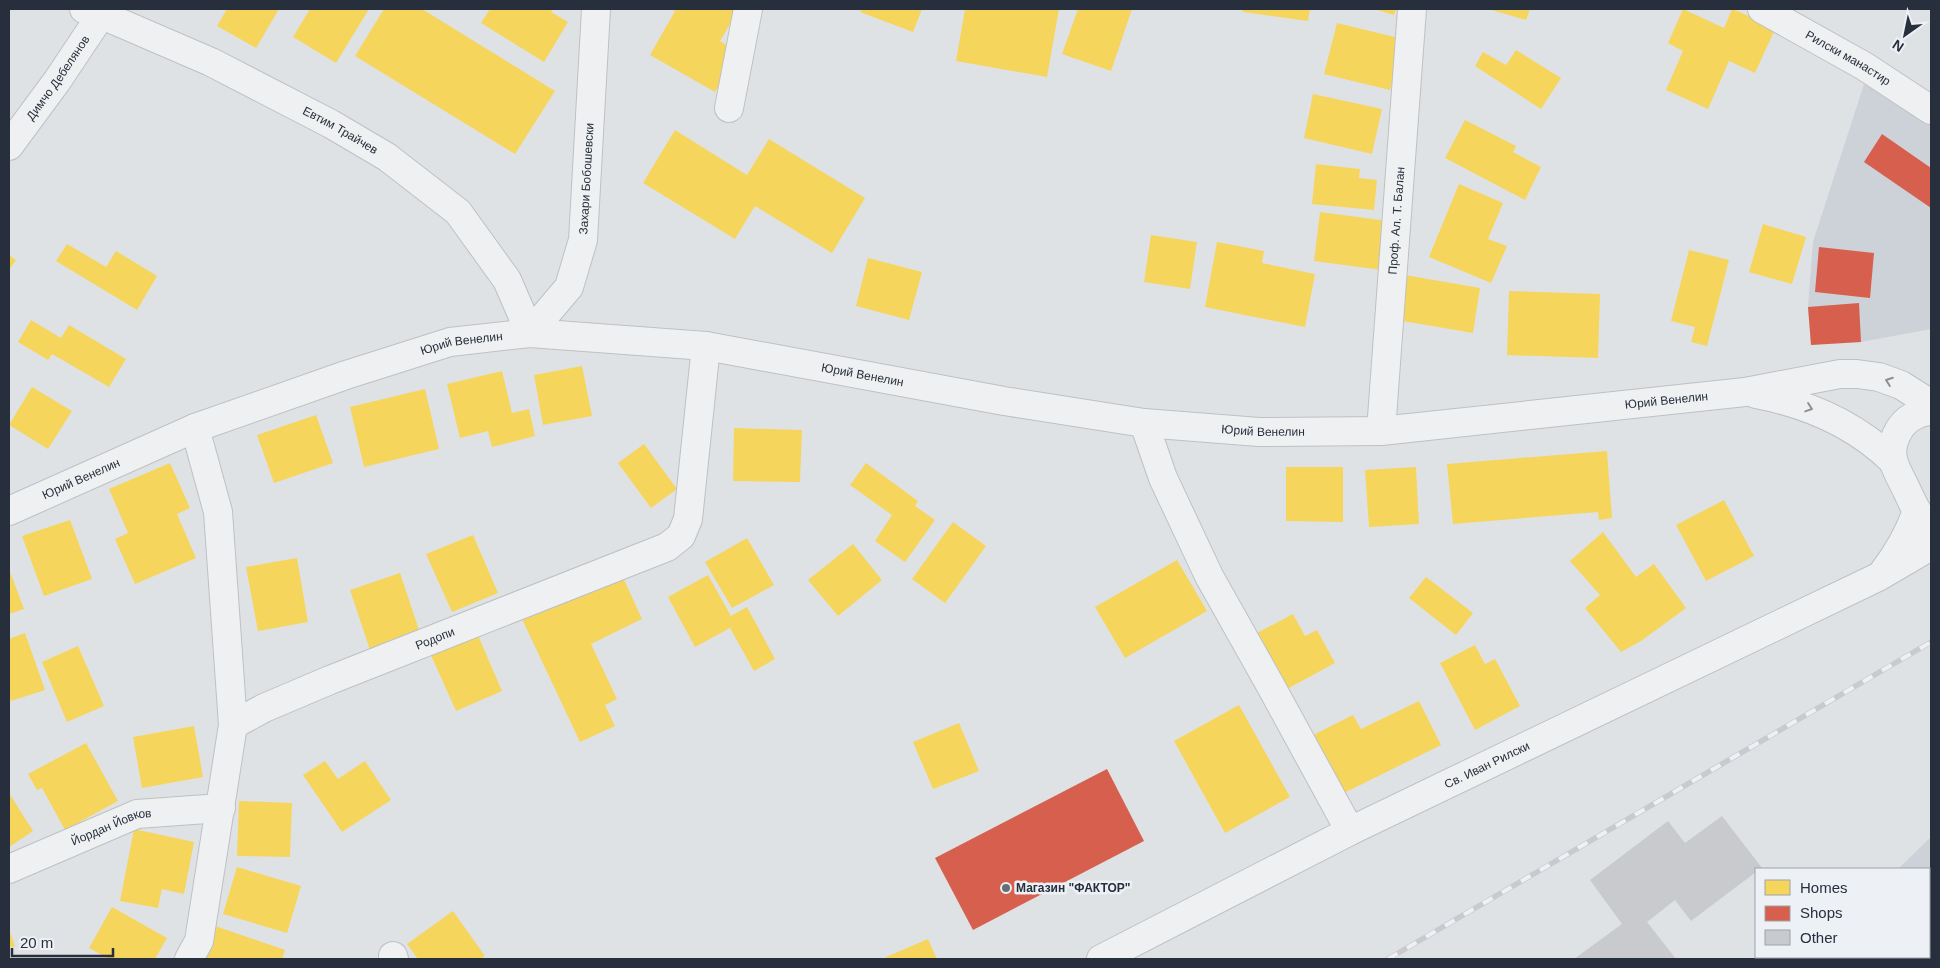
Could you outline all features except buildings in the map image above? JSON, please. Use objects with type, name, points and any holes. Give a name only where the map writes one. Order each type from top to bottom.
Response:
[{"type":"street","name":"Захари Бобошевски","points":[[530,333],[569,287],[582,240],[596,9]]},
{"type":"street","points":[[729,108],[748,9]]},
{"type":"street","name":"Проф. Ал. Т. Балан","points":[[1381,431],[1412,9]]},
{"type":"street","name":"Рилски манастир","points":[[1762,9],[1864,66],[1931,110]]},
{"type":"street","name":"Евтим Трайчев","points":[[97,11],[211,62],[277,95],[331,124],[394,163],[458,212],[507,280],[530,333]]},
{"type":"street","name":"Димчо Дебелянов","points":[[9,146],[97,11]]},
{"type":"street","name":"Юрий Венелин","points":[[9,511],[195,428],[346,375],[450,342],[530,333],[706,346],[995,399],[1144,423],[1259,432],[1381,431],[1745,392],[1819,377],[1857,374],[1879,377],[1901,385],[1931,404]]},
{"type":"street","name":"Родопи","points":[[233,725],[264,708],[314,687],[667,547],[681,536],[688,519],[706,346]]},
{"type":"street","name":"Юрий Венелин","points":[[1745,392],[1777,398],[1818,411],[1838,420],[1876,445],[1893,461]]},
{"type":"street","points":[[1924,520],[1893,461],[1892,446],[1902,427],[1917,414],[1931,410]]},
{"type":"street","points":[[1144,423],[1163,478],[1209,576],[1274,690],[1350,831]]},
{"type":"street","points":[[189,959],[199,941],[233,725],[218,512],[195,428]]},
{"type":"street","name":"Св. Иван Рилски","points":[[1878,577],[1895,556],[1913,524],[1924,520]]},
{"type":"street","name":"Св. Иван Рилски","points":[[1101,959],[1350,831],[1878,577],[1931,546]]},
{"type":"street","name":"Йордан Йовков","points":[[9,869],[138,814],[221,808]]},
{"type":"shaded area","points":[[1864,84],[1931,124],[1931,329],[1861,342],[1811,345],[1808,307],[1813,242]]},
{"type":"shaded area","points":[[1931,837],[1931,959],[1852,959],[1930,958],[1930,868],[1899,868]]},
{"type":"railway","points":[[1388,959],[1931,642]]},
{"type":"place","name":"Магазин \"ФАКТОР\"","points":[[1006,888]]}]
